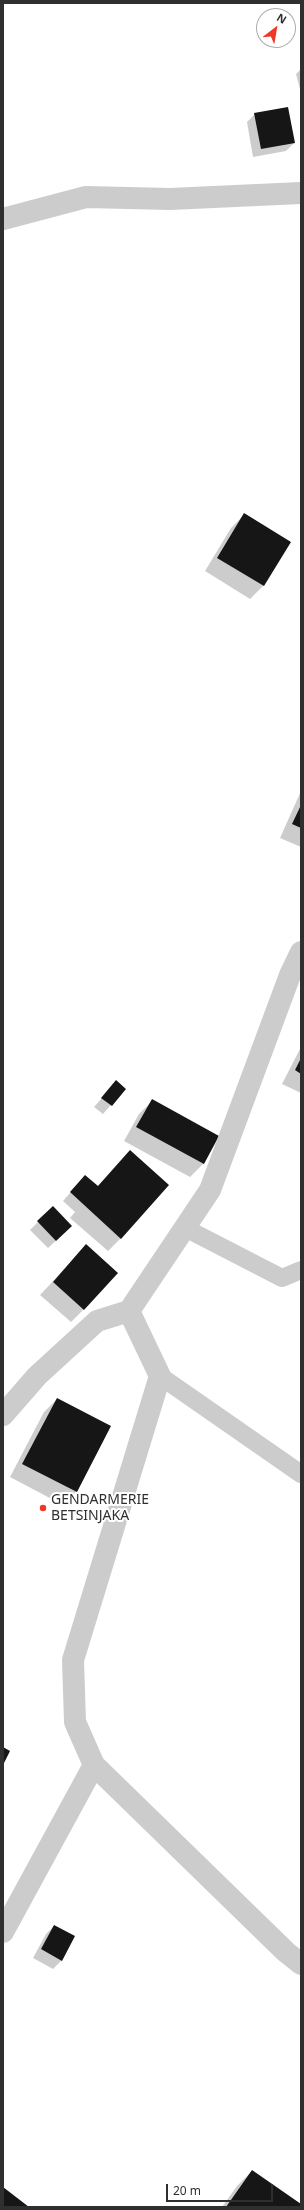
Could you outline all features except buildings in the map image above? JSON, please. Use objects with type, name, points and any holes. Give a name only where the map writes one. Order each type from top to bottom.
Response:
[{"type":"street","points":[[3,219],[86,197],[170,199],[301,193]]},
{"type":"street","points":[[3,1415],[37,1376],[97,1321],[129,1311],[210,1190],[290,975],[301,952]]},
{"type":"street","points":[[129,1311],[160,1376],[73,1660],[75,1722],[94,1765],[286,1952],[301,1964]]},
{"type":"street","points":[[3,1932],[94,1765]]},
{"type":"lane","points":[[185,1228],[282,1278],[301,1270]]},
{"type":"lane","points":[[160,1376],[301,1474]]},
{"type":"place","name":"GENDARMERIE BETSINJAKA","points":[[43,1508]]}]
